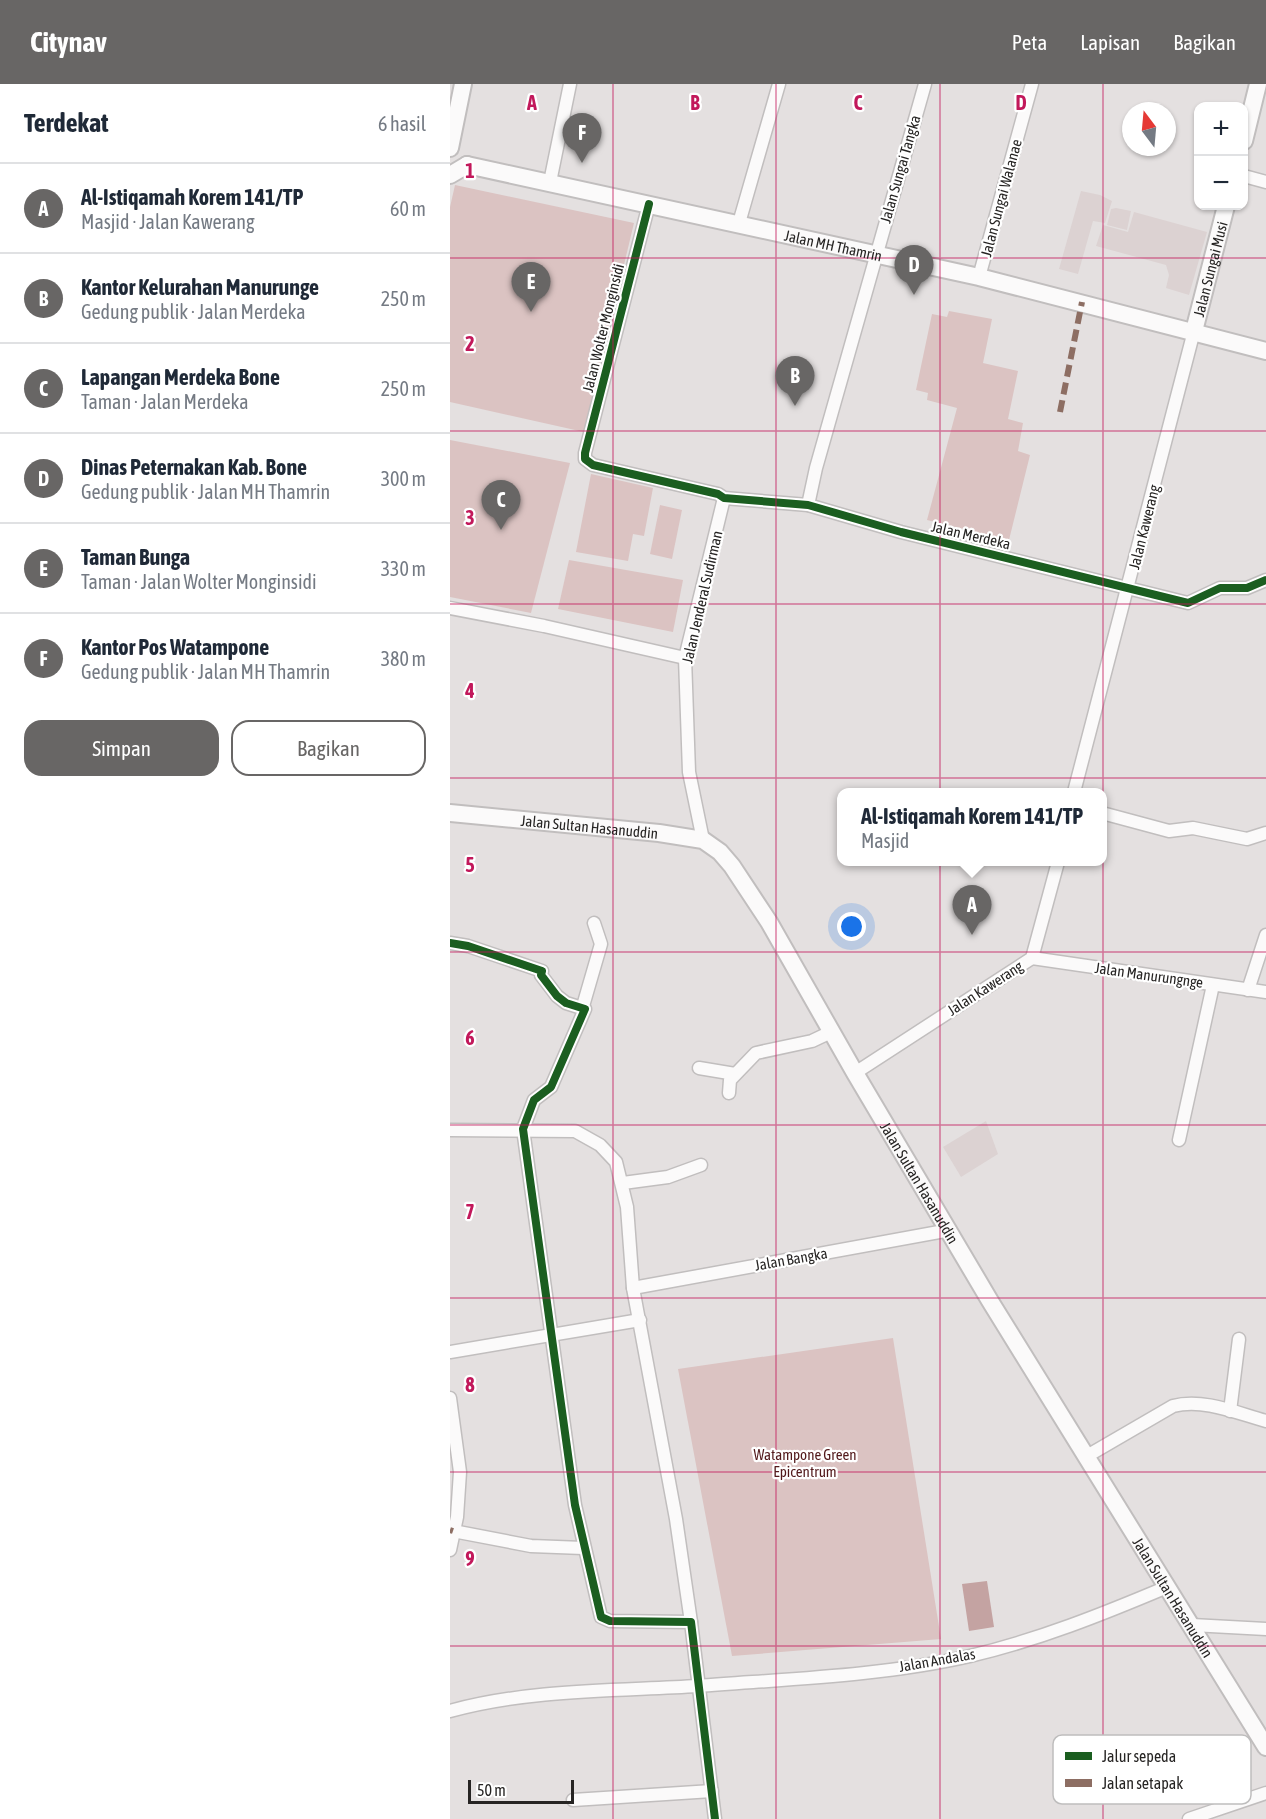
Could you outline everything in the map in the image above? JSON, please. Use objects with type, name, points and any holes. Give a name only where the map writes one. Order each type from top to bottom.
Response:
[{"type":"main road","points":[[450,175],[467,165],[451,141],[463,84]]},
{"type":"main road","points":[[1248,125],[1258,84]]},
{"type":"main road","name":"Jalan MH Thamrin","points":[[467,165],[979,276],[1266,351]]},
{"type":"main road","name":"Jalan Sungai Musi","points":[[1194,331],[1225,210]]},
{"type":"main road","name":"Jalan Sultan Hasanuddin","points":[[450,813],[659,833],[703,840],[720,852],[749,889],[990,1301],[1266,1747]]},
{"type":"street","points":[[550,182],[570,84]]},
{"type":"street","points":[[739,224],[779,84]]},
{"type":"street","name":"Jalan Sungai Tangka","points":[[808,505],[816,468],[925,84]]},
{"type":"street","name":"Jalan Sungai Walanae","points":[[979,276],[1032,84]]},
{"type":"street","points":[[1248,177],[1266,182]]},
{"type":"street","name":"Jalan Wolter Monginsidi","points":[[649,204],[585,459],[593,465],[718,494],[724,498]]},
{"type":"street","name":"Jalan Kawerang","points":[[1075,788],[1194,331]]},
{"type":"street","name":"Jalan Merdeka","points":[[724,498],[808,505],[901,532],[1129,586],[1188,603],[1220,588],[1247,588],[1266,580]]},
{"type":"street","name":"Jalan Jenderal Sudirman","points":[[703,840],[689,772],[685,658],[724,498]]},
{"type":"street","points":[[450,608],[544,626],[685,658]]},
{"type":"street","points":[[1107,814],[1169,831],[1193,828],[1247,840],[1266,833]]},
{"type":"street","name":"Jalan Kawerang","points":[[855,1073],[1032,958],[1057,866]]},
{"type":"street","points":[[594,923],[601,944],[583,1006],[585,1009],[551,1087],[534,1100],[523,1129],[583,1548],[600,1617],[610,1621],[691,1622]]},
{"type":"street","points":[[1248,990],[1266,935]]},
{"type":"street","points":[[450,943],[468,946],[542,971],[541,975],[557,996],[566,1003],[583,1006]]},
{"type":"street","name":"Jalan Manurungnge","points":[[1032,958],[1266,992]]},
{"type":"street","points":[[1179,1140],[1213,985]]},
{"type":"street","points":[[729,1093],[730,1080],[756,1053],[812,1041],[831,1032]]},
{"type":"street","points":[[699,1068],[735,1074]]},
{"type":"street","points":[[450,1130],[574,1131],[600,1145],[616,1162],[623,1183],[627,1207],[633,1288],[676,1519],[715,1819]]},
{"type":"street","points":[[623,1183],[668,1177],[701,1165]]},
{"type":"street","name":"Jalan Bangka","points":[[633,1288],[950,1230]]},
{"type":"street","points":[[450,1352],[640,1320]]},
{"type":"street","points":[[1230,1412],[1239,1339]]},
{"type":"street","points":[[450,1398],[460,1472],[450,1550]]},
{"type":"street","points":[[1087,1456],[1173,1406],[1191,1402],[1266,1421]]},
{"type":"street","points":[[453,1532],[531,1546],[583,1548]]},
{"type":"street","name":"Jalan Andalas","points":[[450,1711],[510,1699],[697,1686],[915,1666],[960,1658],[1090,1619],[1167,1587]]},
{"type":"street","points":[[1192,1625],[1266,1629]]},
{"type":"street","points":[[573,1800],[712,1791]]},
{"type":"street","points":[[1251,1798],[1266,1793]]},
{"type":"street","points":[[1189,1819],[1233,1804]]},
{"type":"shaded area","points":[[1081,191],[1100,195],[1112,201],[1105,223],[1093,221],[1078,274],[1059,269]]},
{"type":"shaded area","points":[[1111,209],[1131,211],[1127,230],[1107,225]]},
{"type":"shaded area","points":[[1134,212],[1207,232],[1189,295],[1166,288],[1169,275],[1166,265],[1096,246],[1103,225],[1128,232]]},
{"type":"shaded area","points":[[986,1121],[998,1154],[961,1177],[943,1147]]},
{"type":"shaded area","points":[[987,1581],[994,1627],[969,1631],[962,1584]]},
{"type":"green space","points":[[455,185],[634,223],[584,432],[450,402],[450,207]]},
{"type":"green space","points":[[949,311],[992,319],[983,363],[1018,371],[1008,419],[1023,423],[1018,451],[1030,455],[1009,540],[927,520],[957,408],[927,400],[928,393],[916,390],[932,314],[947,317]]},
{"type":"green space","points":[[450,440],[570,463],[531,613],[450,597]]},
{"type":"green space","points":[[591,474],[653,488],[644,536],[633,534],[628,561],[576,552]]},
{"type":"green space","points":[[660,505],[682,510],[672,559],[650,554]]},
{"type":"green space","points":[[569,560],[683,580],[673,632],[558,609]]},
{"type":"green space","name":"Watampone Green Epicentrum","points":[[893,1338],[941,1639],[732,1656],[678,1369]]},
{"type":"marked path","points":[[1060,412],[1082,302]]},
{"type":"cycle path","points":[[649,204],[585,453],[585,459],[593,465],[718,494],[724,498],[808,505],[901,532],[1188,603],[1220,588],[1247,588],[1266,580]]},
{"type":"cycle path","points":[[450,943],[468,946],[542,971],[541,975],[557,996],[566,1003],[585,1009],[551,1087],[534,1100],[523,1129],[575,1505],[601,1617],[610,1621],[691,1622],[715,1819]]},
{"type":"place","name":"Kantor Pos Watampone","points":[[582,163]]},
{"type":"place","name":"Dinas Peternakan Kab. Bone","points":[[914,295]]},
{"type":"place","name":"Taman Bunga","points":[[531,312]]},
{"type":"place","name":"Kantor Kelurahan Manurunge","points":[[795,406]]},
{"type":"place","name":"Lapangan Merdeka Bone","points":[[501,530]]},
{"type":"place","name":"Al-Istiqamah Korem 141/TP","points":[[972,935]]}]
